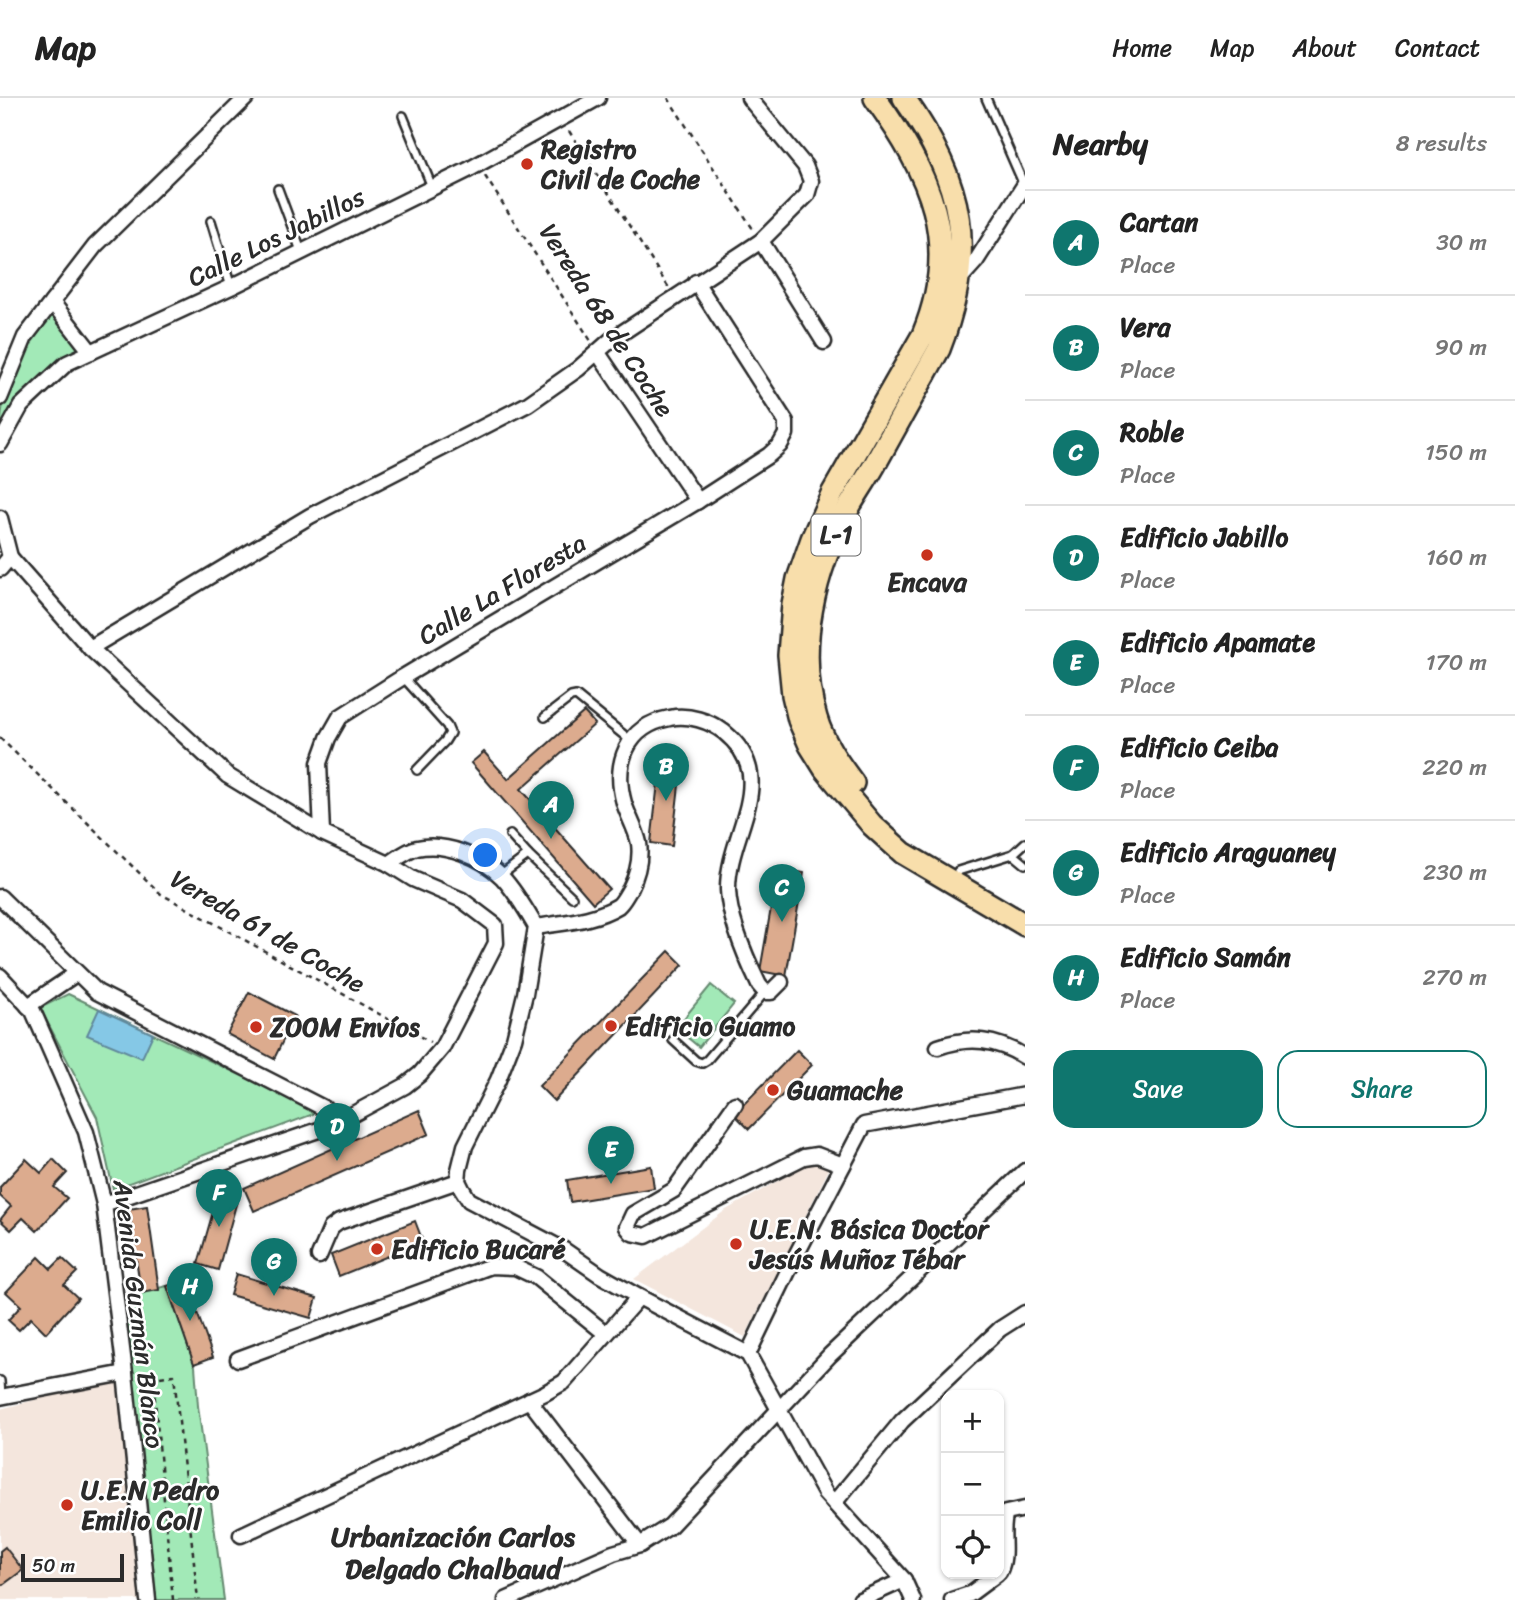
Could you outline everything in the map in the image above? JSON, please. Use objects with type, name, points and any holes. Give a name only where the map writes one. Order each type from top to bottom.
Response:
[{"type":"main road","name":"L-1","points":[[875,98],[898,131],[921,173],[936,216],[941,241],[941,263],[932,311],[923,335],[832,494],[811,539],[798,579],[790,637],[793,695],[799,720],[810,745],[825,769],[872,825],[903,853],[1025,925]]},
{"type":"main road","name":"L-1","points":[[904,98],[934,144],[955,195],[962,250],[958,281],[949,323],[939,349],[848,509],[829,552],[815,590],[811,612],[808,680],[816,720],[826,743],[840,765],[885,819],[914,845],[1025,910]]},
{"type":"street","points":[[0,398],[25,337],[95,246],[246,98]]},
{"type":"street","name":"Calle Los Jabillos","points":[[0,444],[21,406],[67,363],[231,287],[432,187],[598,98]]},
{"type":"street","points":[[90,648],[310,516],[528,404],[598,353],[611,340],[761,241],[807,195],[811,181],[805,166],[749,98]]},
{"type":"street","points":[[958,281],[976,261],[1025,185]]},
{"type":"street","points":[[761,241],[824,342]]},
{"type":"street","name":"Calle La Floresta","points":[[323,833],[319,763],[328,738],[341,718],[403,677],[698,501],[780,445],[786,434],[786,422],[696,282]]},
{"type":"street","points":[[52,302],[91,352]]},
{"type":"street","name":"Vereda 68 de Coche","points":[[598,353],[698,501]]},
{"type":"street","points":[[0,518],[5,563],[90,648],[228,776],[323,833],[389,864],[413,879],[462,900],[495,926],[496,943],[442,1048],[420,1074],[405,1086],[345,1119],[265,1150],[104,1204]]},
{"type":"street","points":[[536,927],[590,919],[621,904],[632,885],[639,863],[639,845],[625,806],[620,770],[623,752],[630,740],[643,728],[658,720],[673,717],[704,720],[734,739],[749,764],[751,796],[731,862],[728,894],[752,972],[765,992],[771,992],[781,982]]},
{"type":"street","points":[[389,864],[406,852],[418,848],[450,848],[475,859],[500,876],[536,927],[525,994],[514,1039],[498,1080],[465,1146],[458,1181],[469,1200],[564,1251],[639,1297],[748,1354],[825,1493],[904,1580],[913,1600]]},
{"type":"street","points":[[0,897],[97,992],[345,1119]]},
{"type":"street","points":[[28,1006],[77,973]]},
{"type":"street","name":"Avenida Guzmán Blanco","points":[[0,976],[33,1011],[86,1132],[104,1204],[125,1373],[148,1600]]},
{"type":"street","points":[[938,1047],[958,1040],[981,1041],[1007,1046],[1025,1057]]},
{"type":"street","points":[[748,1354],[864,1125],[1025,1095]]},
{"type":"street","points":[[735,1104],[674,1189],[633,1214],[627,1227],[632,1233],[646,1236],[804,1157],[817,1154],[843,1165]]},
{"type":"street","points":[[506,1600],[613,1553],[640,1545],[670,1526],[830,1355],[1025,1171]]},
{"type":"street","points":[[319,1256],[331,1228],[339,1222],[458,1181]]},
{"type":"street","points":[[238,1359],[491,1265],[515,1267],[536,1277],[605,1333]]},
{"type":"street","points":[[241,1535],[564,1382],[639,1297]]},
{"type":"street","points":[[834,1503],[902,1421],[1000,1329],[1025,1313]]},
{"type":"street","points":[[0,1396],[125,1373]]},
{"type":"street","points":[[529,1400],[640,1545]]},
{"type":"street","points":[[1004,1518],[1006,1513],[1025,1509]]},
{"type":"street","points":[[952,1600],[970,1594],[990,1579]]},
{"type":"street","points":[[860,1600],[904,1580]]},
{"type":"lane","points":[[986,98],[1025,185]]},
{"type":"lane","points":[[403,116],[432,187]]},
{"type":"lane","points":[[278,189],[301,251]]},
{"type":"lane","points":[[211,220],[231,287]]},
{"type":"lane","points":[[403,677],[447,726],[450,733],[417,770]]},
{"type":"lane","points":[[545,717],[576,696],[630,740]]},
{"type":"lane","points":[[510,835],[572,897]]},
{"type":"lane","points":[[958,871],[1013,854],[1025,843]]},
{"type":"lane","points":[[1013,854],[1025,864]]},
{"type":"lane","points":[[500,876],[528,855]]},
{"type":"lane","points":[[673,1040],[696,1061],[702,1063],[765,992]]},
{"type":"lane","points":[[0,1381],[0,1396]]},
{"type":"path","points":[[668,98],[761,241]]},
{"type":"path","points":[[562,119],[674,296]]},
{"type":"path","name":"Vereda 68 de Coche","points":[[477,164],[598,353]]},
{"type":"path","name":"Vereda 61 de Coche","points":[[0,738],[161,894],[442,1048]]},
{"type":"path","points":[[173,1600],[153,1378],[174,1375],[198,1600]]},
{"type":"shaded area","name":"U.E.N. Básica Doctor Jesús Muñoz Tébar","points":[[812,1162],[829,1169],[745,1337],[634,1279],[726,1210]]},
{"type":"shaded area","name":"U.E.N Pedro Emilio Coll","points":[[123,1377],[143,1600],[0,1600],[0,1409]]},
{"type":"green space","points":[[52,307],[87,350],[65,360],[0,440],[7,384],[21,353]]},
{"type":"green space","points":[[711,985],[734,1004],[699,1047],[676,1028]]},
{"type":"green space","points":[[68,994],[319,1112],[113,1189],[97,1117],[40,1008]]},
{"type":"green space","points":[[167,1286],[195,1366],[224,1600],[152,1600],[122,1297]]},
{"type":"water","points":[[99,1009],[153,1034],[142,1058],[87,1035]]},
{"type":"building","points":[[584,712],[595,724],[521,789],[609,889],[593,903],[471,763],[484,752],[508,779]]},
{"type":"building","points":[[661,757],[682,759],[672,846],[651,843]]},
{"type":"building","points":[[778,868],[804,873],[786,976],[760,971]]},
{"type":"building","name":"Edificio Guamo","points":[[669,951],[683,965],[554,1101],[539,1086]]},
{"type":"building","points":[[249,992],[295,1016],[274,1059],[227,1034]]},
{"type":"building","name":"Guamache","points":[[797,1050],[812,1065],[749,1129],[734,1114]]},
{"type":"building","points":[[419,1110],[429,1134],[254,1211],[244,1188]]},
{"type":"building","points":[[26,1159],[41,1173],[53,1159],[67,1173],[54,1187],[67,1198],[37,1231],[23,1218],[11,1230],[0,1220],[11,1206],[0,1196],[0,1187]]},
{"type":"building","points":[[651,1166],[654,1188],[570,1202],[567,1180]]},
{"type":"building","points":[[221,1184],[240,1190],[218,1270],[198,1264]]},
{"type":"building","points":[[147,1206],[159,1290],[141,1293],[129,1209]]},
{"type":"building","name":"Edificio Bucaré","points":[[415,1221],[423,1242],[339,1276],[331,1255]]},
{"type":"building","points":[[39,1257],[51,1269],[62,1258],[77,1272],[64,1285],[78,1298],[46,1333],[31,1318],[19,1330],[8,1320],[21,1306],[6,1292]]},
{"type":"building","points":[[236,1274],[317,1298],[311,1318],[230,1295]]},
{"type":"building","points":[[185,1279],[213,1357],[194,1364],[167,1286]]},
{"type":"building","points":[[5,1547],[23,1570],[0,1587],[0,1551]]},
{"type":"place","name":"Registro Civil de Coche","points":[[527,164]]},
{"type":"place","name":"Encava","points":[[927,555]]},
{"type":"place","name":"Vera","points":[[666,801]]},
{"type":"place","name":"Cartan","points":[[551,839]]},
{"type":"place","name":"Roble","points":[[782,922]]},
{"type":"place","name":"Edificio Guamo","points":[[611,1026]]},
{"type":"place","name":"ZOOM Envíos","points":[[256,1027]]},
{"type":"place","name":"Guamache","points":[[773,1090]]},
{"type":"place","name":"Edificio Jabillo","points":[[337,1161]]},
{"type":"place","name":"Edificio Apamate","points":[[611,1184]]},
{"type":"place","name":"Edificio Ceiba","points":[[219,1227]]},
{"type":"place","name":"U.E.N. Básica Doctor Jesús Muñoz Tébar","points":[[736,1244]]},
{"type":"place","name":"Edificio Bucaré","points":[[377,1249]]},
{"type":"place","name":"Edificio Araguaney","points":[[274,1296]]},
{"type":"place","name":"Edificio Samán","points":[[190,1321]]},
{"type":"place","name":"U.E.N Pedro Emilio Coll","points":[[67,1505]]},
{"type":"district","name":"Urbanización Carlos Delgado Chalbaud","points":[[453,1552]]}]
